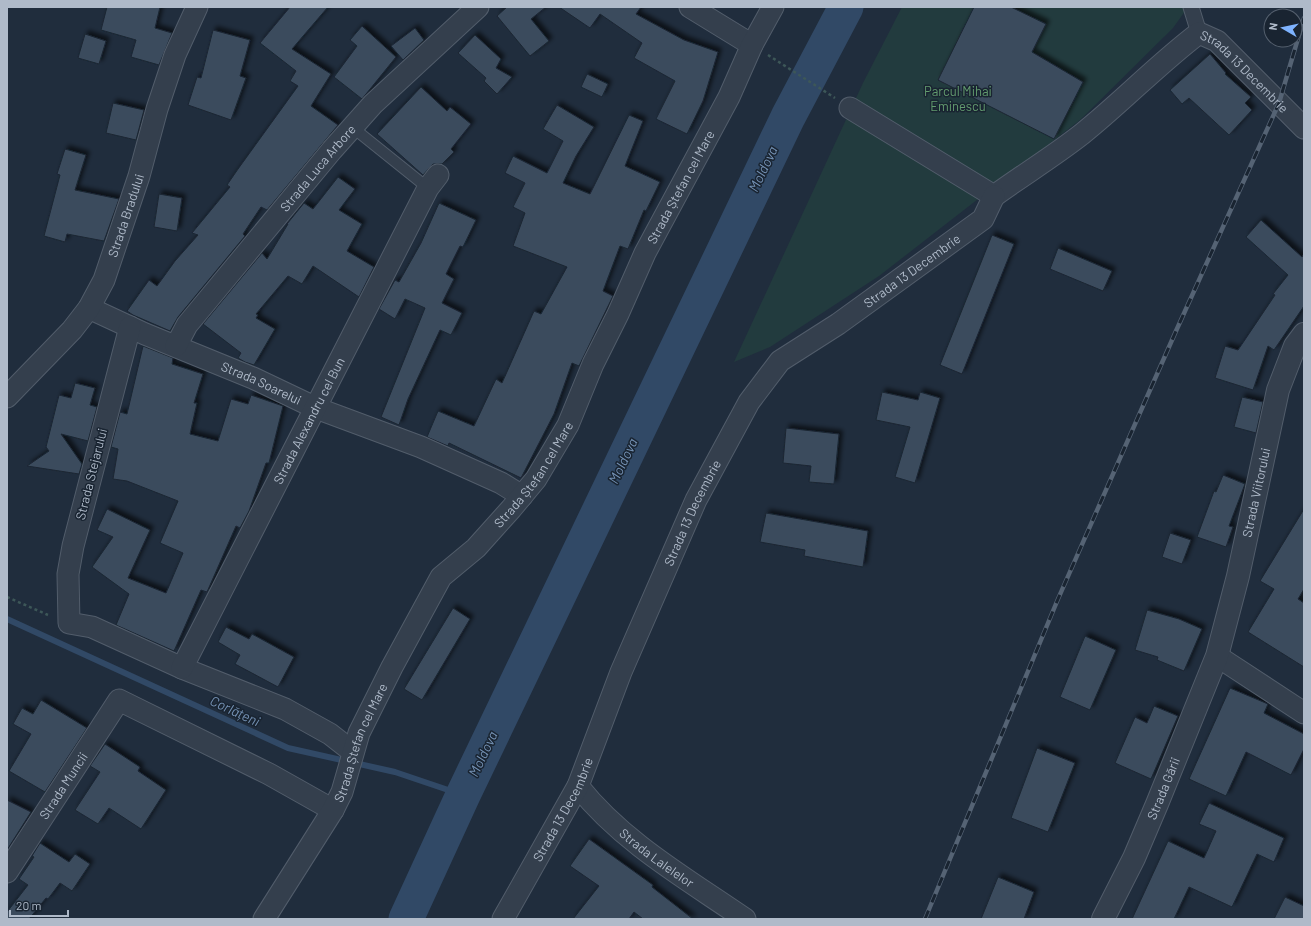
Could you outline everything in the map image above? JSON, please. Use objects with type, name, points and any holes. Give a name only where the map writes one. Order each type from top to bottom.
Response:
[{"type":"street","name":"Strada Bradului","points":[[7,397],[64,339],[89,308],[104,280],[139,176],[157,109],[175,55],[196,7]]},
{"type":"street","name":"Strada Luca Arbore","points":[[176,346],[187,325],[210,296],[373,104],[478,7]]},
{"type":"street","points":[[690,7],[752,45]]},
{"type":"street","name":"Strada Ștefan cel Mare","points":[[264,919],[333,810],[342,792],[353,752],[362,727],[441,577],[476,548],[522,496],[536,479],[568,425],[592,364],[645,253],[729,97],[752,45],[773,7]]},
{"type":"street","points":[[1191,7],[1199,33]]},
{"type":"street","name":"Strada 13 Decembrie","points":[[503,919],[578,786],[621,672],[696,500],[749,402],[780,361],[838,324],[983,219],[994,196],[1082,134],[1154,71],[1170,55],[1199,33],[1217,41],[1304,128]]},
{"type":"street","points":[[850,108],[994,196]]},
{"type":"street","name":"Strada Alexandru cel Bun","points":[[182,668],[433,181]]},
{"type":"street","name":"Strada Soarelui","points":[[89,308],[130,327],[253,378],[316,408],[421,447],[500,482],[522,496]]},
{"type":"street","name":"Strada Stejarului","points":[[69,623],[68,574],[73,546],[130,327]]},
{"type":"street","name":"Strada Viitorului","points":[[1218,656],[1234,591],[1278,390],[1295,346],[1304,334]]},
{"type":"street","points":[[69,623],[92,627],[182,668],[285,709],[330,734],[353,752]]},
{"type":"street","points":[[1218,656],[1303,711]]},
{"type":"street","name":"Strada Gării","points":[[1103,919],[1134,858],[1218,656]]},
{"type":"street","name":"Strada Muncii","points":[[7,872],[119,700],[269,774],[333,810]]},
{"type":"street","name":"Strada Lalelelor","points":[[578,786],[596,808],[615,826],[680,874],[745,919]]},
{"type":"lane","points":[[352,128],[433,181]]},
{"type":"path","points":[[752,45],[850,108]]},
{"type":"path","points":[[7,597],[69,623]]},
{"type":"green space","name":"Parcul Mihai Eminescu","points":[[902,7],[1188,7],[1173,28],[1080,120],[879,276],[770,347],[734,362],[863,83]]},
{"type":"building","points":[[107,7],[160,7],[155,28],[172,33],[159,65],[131,57],[136,40],[101,30]]},
{"type":"building","points":[[290,7],[328,7],[292,49],[331,74],[311,106],[338,125],[267,210],[261,207],[243,234],[245,236],[178,317],[170,331],[133,315],[127,311],[149,280],[157,286],[175,261],[198,235],[192,233],[230,187],[227,185],[298,86],[290,81],[296,71],[260,43]]},
{"type":"building","points":[[507,7],[546,7],[531,19],[549,41],[530,56],[497,16]]},
{"type":"building","points":[[559,7],[641,7],[636,14],[684,40],[718,52],[703,101],[687,134],[656,119],[675,81],[634,58],[642,43],[600,14],[590,28]]},
{"type":"building","points":[[974,7],[1011,7],[1046,24],[1032,52],[1083,82],[1054,139],[938,80]]},
{"type":"building","points":[[362,26],[396,57],[362,99],[334,77],[357,46],[350,40]]},
{"type":"building","points":[[415,28],[424,40],[403,60],[391,46]]},
{"type":"building","points":[[213,30],[250,40],[240,76],[246,78],[231,120],[188,105],[197,77],[201,78]]},
{"type":"building","points":[[85,34],[106,41],[99,64],[78,58]]},
{"type":"building","points":[[475,35],[501,59],[496,68],[512,77],[497,94],[484,81],[486,78],[458,53]]},
{"type":"building","points":[[1210,54],[1226,73],[1225,74],[1251,97],[1245,103],[1252,110],[1229,135],[1189,98],[1182,104],[1170,90]]},
{"type":"building","points":[[587,74],[608,84],[602,97],[581,87]]},
{"type":"building","points":[[421,87],[447,111],[450,107],[471,124],[451,149],[454,152],[442,164],[433,164],[423,175],[377,134]]},
{"type":"building","points":[[113,103],[144,110],[136,140],[106,133]]},
{"type":"building","points":[[557,105],[594,127],[576,156],[563,183],[590,194],[629,115],[643,121],[625,166],[660,182],[646,211],[644,210],[628,249],[620,246],[603,291],[613,296],[579,366],[572,363],[554,414],[521,478],[449,443],[448,446],[427,437],[438,411],[474,426],[496,379],[502,383],[534,311],[541,314],[567,267],[513,246],[525,213],[513,207],[525,183],[505,173],[513,156],[547,173],[563,141],[543,129]]},
{"type":"building","points":[[65,149],[86,155],[75,190],[119,199],[104,241],[67,234],[65,242],[44,236],[60,175],[57,174]]},
{"type":"building","points":[[338,177],[355,189],[339,210],[362,224],[347,251],[374,267],[359,297],[313,266],[302,284],[288,276],[256,314],[258,315],[256,318],[275,329],[254,365],[245,362],[238,358],[241,353],[203,324],[262,253],[267,259],[287,224],[304,203],[313,209]]},
{"type":"building","points":[[159,194],[182,198],[177,231],[154,227]]},
{"type":"building","points":[[439,203],[476,220],[463,247],[460,246],[446,274],[454,279],[442,303],[462,313],[451,335],[440,330],[408,399],[399,425],[381,417],[425,308],[405,299],[395,319],[379,309],[395,280],[399,282],[421,243]]},
{"type":"building","points":[[1261,220],[1302,257],[1304,254],[1304,306],[1274,350],[1268,346],[1253,390],[1215,378],[1225,346],[1238,350],[1275,295],[1273,294],[1288,275],[1246,237]]},
{"type":"building","points":[[992,235],[1014,244],[962,374],[940,365]]},
{"type":"building","points":[[1058,248],[1112,271],[1103,291],[1050,269]]},
{"type":"building","points":[[143,346],[173,358],[172,364],[203,374],[194,403],[197,403],[190,434],[218,441],[231,399],[248,404],[251,395],[283,406],[269,463],[266,463],[249,511],[240,528],[236,526],[207,592],[201,590],[174,651],[116,625],[129,594],[92,567],[113,537],[97,530],[107,509],[150,530],[128,578],[166,593],[183,553],[160,543],[178,501],[127,481],[113,479],[118,449],[111,447],[120,412],[127,414]]},
{"type":"building","points":[[75,383],[95,388],[90,405],[97,407],[88,441],[61,434],[82,464],[79,474],[27,466],[49,451],[46,447],[59,395],[71,398]]},
{"type":"building","points":[[882,392],[918,400],[920,392],[940,398],[915,483],[895,477],[910,427],[876,420]]},
{"type":"building","points":[[1242,397],[1263,402],[1256,433],[1234,427]]},
{"type":"building","points":[[786,428],[839,434],[834,484],[809,482],[811,466],[783,463]]},
{"type":"building","points":[[1223,475],[1245,484],[1229,526],[1233,527],[1226,547],[1197,537],[1214,491],[1216,492]]},
{"type":"building","points":[[1304,509],[1304,589],[1298,599],[1304,603],[1304,667],[1248,632],[1274,589],[1260,581]]},
{"type":"building","points":[[766,513],[868,531],[863,567],[804,556],[805,550],[760,542]]},
{"type":"building","points":[[1170,533],[1191,540],[1182,564],[1162,557]]},
{"type":"building","points":[[453,608],[470,619],[422,700],[404,689]]},
{"type":"building","points":[[1147,610],[1179,619],[1202,629],[1184,671],[1157,660],[1158,657],[1135,650]]},
{"type":"building","points":[[226,627],[249,639],[252,634],[294,657],[278,687],[235,664],[240,655],[218,642]]},
{"type":"building","points":[[1085,636],[1116,650],[1090,710],[1060,697]]},
{"type":"building","points":[[1230,688],[1268,704],[1264,713],[1304,734],[1304,749],[1291,775],[1246,752],[1226,796],[1189,779]]},
{"type":"building","points":[[41,700],[87,728],[45,792],[9,771],[31,734],[13,724],[22,708],[33,714]]},
{"type":"building","points":[[1154,706],[1178,716],[1151,779],[1115,763],[1135,717],[1147,723]]},
{"type":"building","points":[[105,744],[140,767],[138,771],[166,790],[141,829],[109,808],[98,824],[75,810],[100,772],[90,766]]},
{"type":"building","points":[[1037,748],[1075,763],[1048,832],[1011,818]]},
{"type":"building","points":[[7,800],[31,812],[7,850]]},
{"type":"building","points":[[1209,803],[1284,838],[1274,862],[1257,854],[1232,907],[1189,887],[1174,919],[1132,919],[1168,841],[1204,858],[1216,831],[1199,824]]},
{"type":"building","points":[[589,839],[653,885],[652,887],[693,919],[643,919],[634,912],[629,919],[573,919],[599,886],[570,866]]},
{"type":"building","points":[[40,843],[69,862],[75,854],[90,864],[72,891],[60,883],[48,899],[46,898],[29,919],[7,919],[7,912],[28,885],[19,879],[34,857],[32,856]]},
{"type":"building","points":[[998,877],[1034,892],[1024,919],[981,919]]},
{"type":"building","points":[[1285,897],[1304,906],[1304,919],[1274,919]]},
{"type":"waterway","name":"Moldova","points":[[406,919],[463,795],[788,117],[846,7]]},
{"type":"waterway","name":"Corlățeni","points":[[7,619],[288,748],[395,772],[463,795]]},
{"type":"railway","points":[[925,919],[1058,599],[1176,331],[1279,103],[1304,18]]}]
